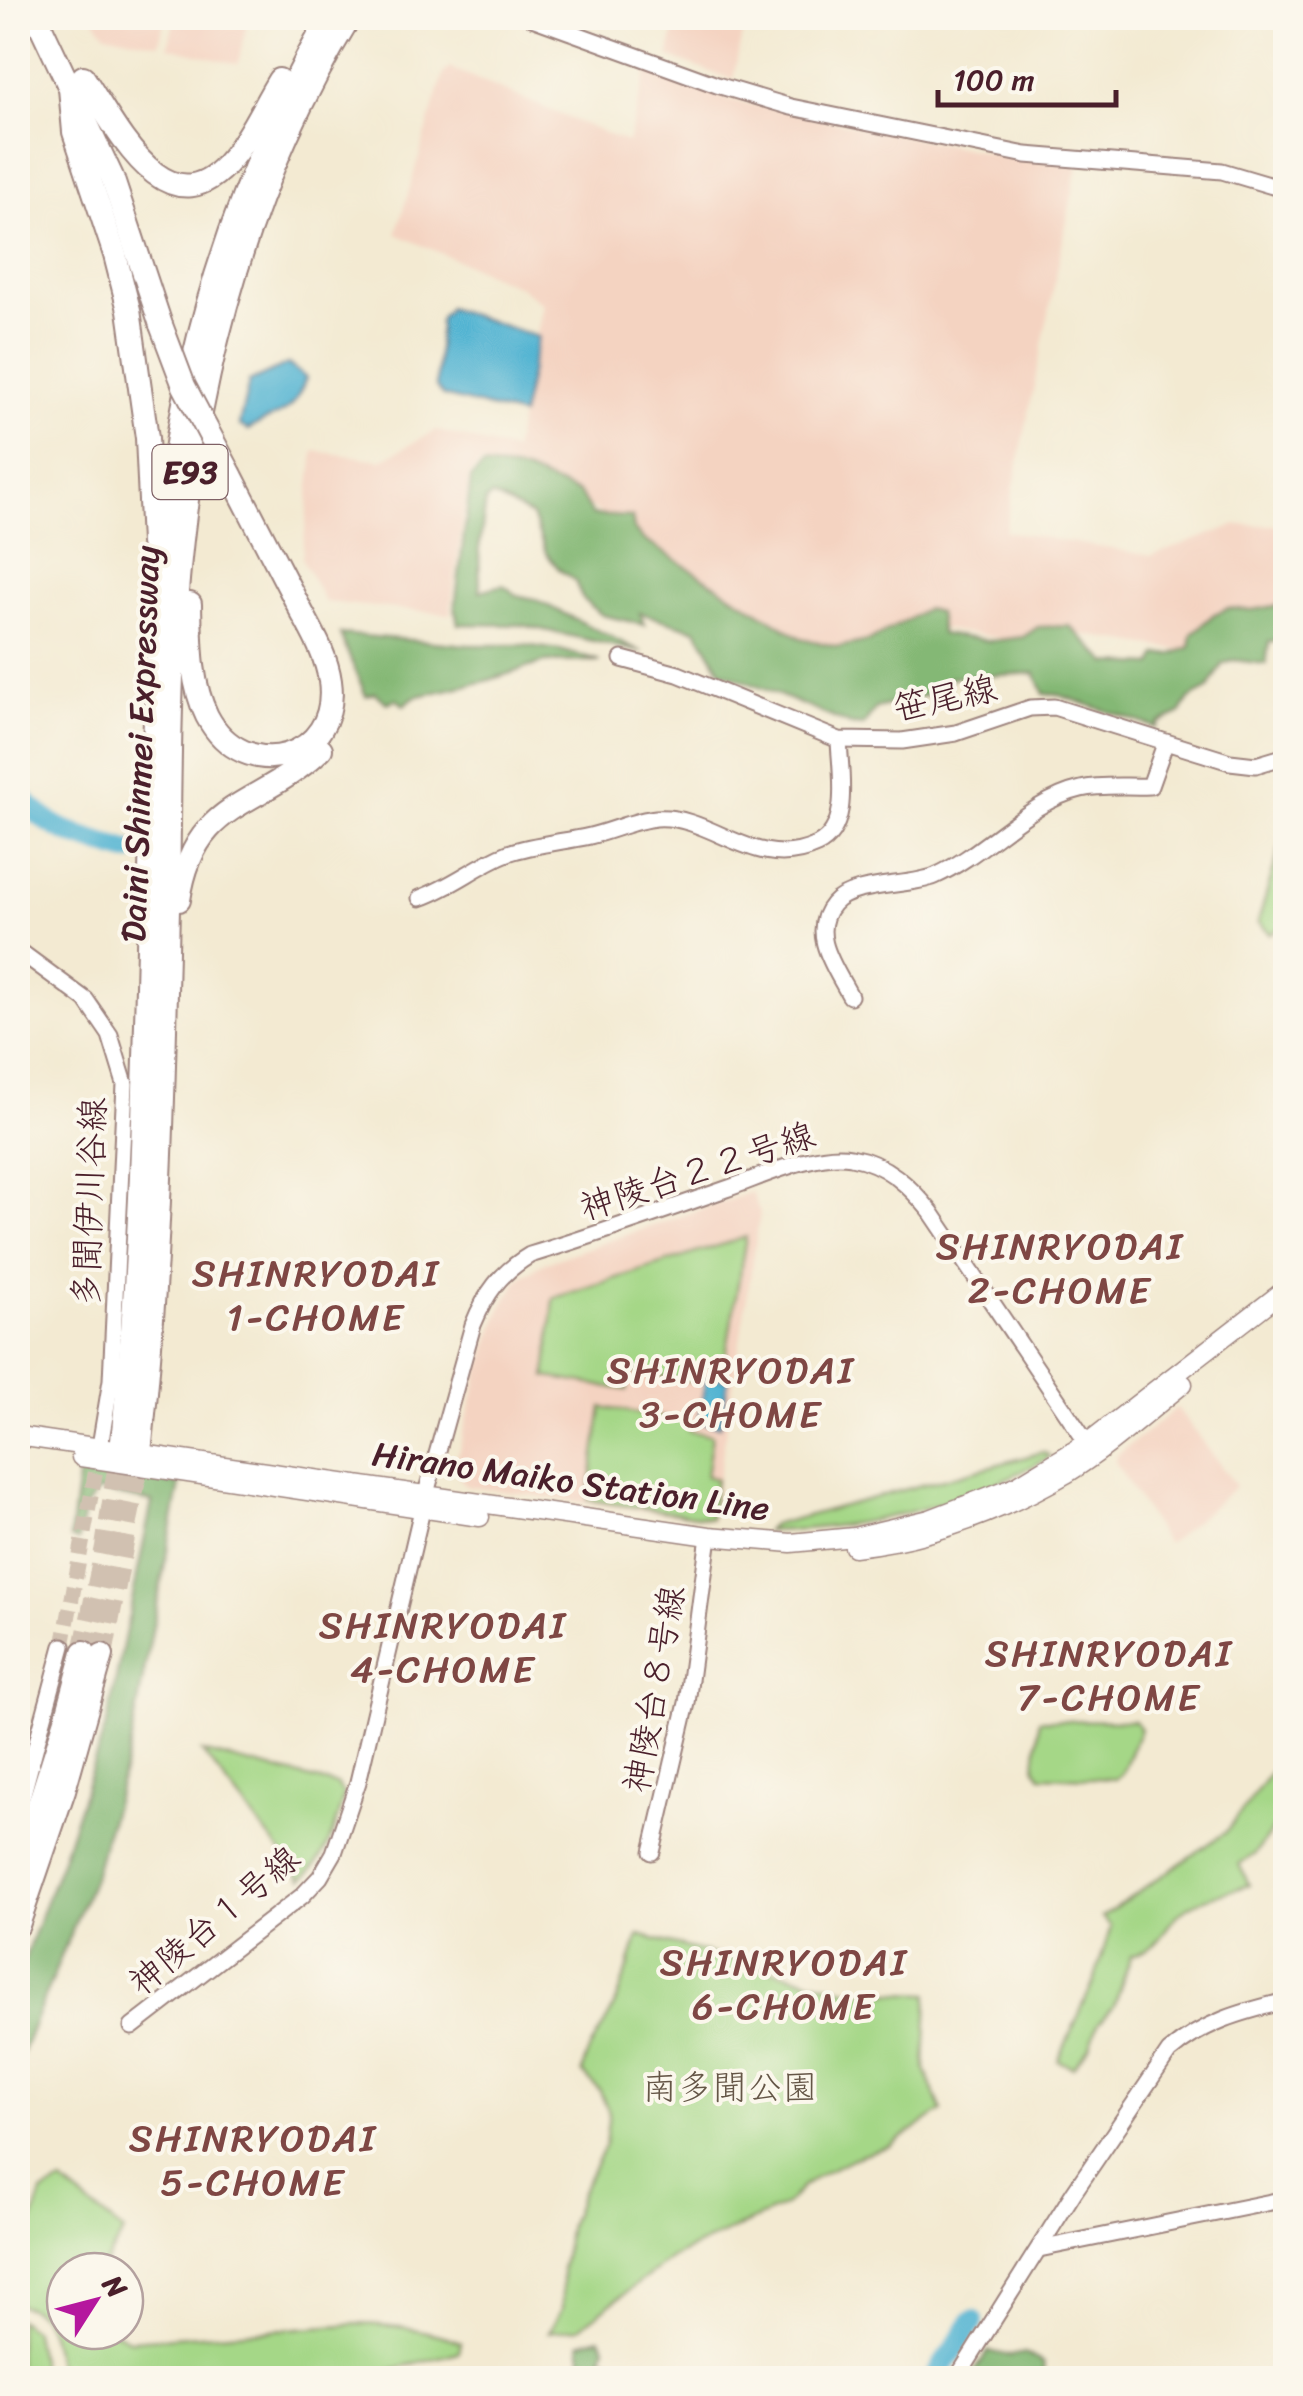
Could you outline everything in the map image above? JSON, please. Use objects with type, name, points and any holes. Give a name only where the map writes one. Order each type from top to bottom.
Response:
[{"type":"highway","points":[[37,18],[76,83],[134,208],[166,324],[315,639],[330,680],[330,707],[319,731],[300,749],[276,758],[252,756],[232,746],[214,727],[198,690],[192,650],[190,582],[197,436]]},
{"type":"highway","points":[[54,18],[76,83],[150,172],[178,185],[200,182],[220,171],[236,152],[316,18]]},
{"type":"highway","name":"Daini Shinmei Expressway","points":[[122,1441],[140,1223],[150,832],[166,520],[192,362],[218,268],[255,164],[328,18]]},
{"type":"highway","name":"Daini Shinmei Expressway","points":[[122,1441],[156,1268],[175,639],[183,528],[197,436],[220,327],[252,222],[294,120],[349,18]]},
{"type":"highway","points":[[76,83],[74,132],[116,255],[129,310],[147,438],[152,526],[150,832]]},
{"type":"highway","points":[[166,956],[177,924],[184,869],[196,843],[228,810],[313,757],[331,737],[341,710],[342,679],[331,648],[236,473]]},
{"type":"highway","points":[[18,1871],[68,1716],[83,1651]]},
{"type":"highway","points":[[18,1925],[64,1790],[83,1651]]},
{"type":"main road","name":"Hirano Maiko Station Line","points":[[18,1447],[779,1553],[880,1544],[945,1529],[1002,1506],[1064,1474],[1286,1289]]},
{"type":"main road","name":"Hirano Maiko Station Line","points":[[1091,1449],[1286,1303]]},
{"type":"main road","name":"Hirano Maiko Station Line","points":[[18,1436],[271,1471],[424,1503]]},
{"type":"street","points":[[532,18],[717,85],[791,107],[1026,155],[1222,172],[1286,190]]},
{"type":"street","points":[[582,34],[587,18]]},
{"type":"street","name":"笹尾線","points":[[622,659],[678,674],[839,740],[902,741],[956,733],[1030,708],[1054,706],[1165,744],[1242,765],[1286,756]]},
{"type":"street","points":[[420,898],[441,891],[510,853],[654,818],[669,818],[755,850],[784,853],[817,845],[833,833],[840,807],[839,740]]},
{"type":"street","points":[[850,996],[823,942],[824,922],[834,902],[858,891],[934,877],[1052,800],[1081,789],[1150,786],[1165,744]]},
{"type":"street","name":"多聞伊川谷線","points":[[18,950],[86,1000],[110,1034],[124,1084],[111,1380],[122,1441]]},
{"type":"street","name":"神陵台２２号線","points":[[530,1255],[818,1159],[850,1156],[885,1169],[909,1184],[1091,1449]]},
{"type":"street","name":"神陵台１号線","points":[[132,2027],[302,1896],[334,1854],[358,1782],[424,1503],[482,1301],[508,1268],[530,1255]]},
{"type":"street","name":"神陵台８号線","points":[[652,1852],[687,1704],[709,1543]]},
{"type":"street","points":[[18,1812],[83,1651]]},
{"type":"street","points":[[957,2378],[1169,2052],[1212,2022],[1286,2002]]},
{"type":"street","points":[[1039,2248],[1286,2198]]},
{"type":"shaded area","points":[[94,18],[165,18],[159,44],[105,33]]},
{"type":"shaded area","points":[[175,18],[248,18],[238,64],[168,47]]},
{"type":"shaded area","points":[[676,18],[745,18],[733,80],[669,57]]},
{"type":"shaded area","points":[[450,68],[628,143],[647,70],[731,100],[1023,160],[1078,165],[1005,531],[1152,556],[1236,525],[1285,525],[1285,609],[1191,652],[1049,629],[1030,643],[937,628],[819,656],[587,505],[535,478],[481,463],[469,474],[450,614],[325,602],[302,559],[314,451],[382,460],[436,430],[513,451],[543,304],[520,287],[396,234],[444,73]]},
{"type":"shaded area","points":[[752,1192],[760,1213],[712,1520],[466,1486],[454,1469],[480,1369],[501,1308],[519,1279],[541,1264]]},
{"type":"shaded area","points":[[1177,1408],[1236,1486],[1169,1543],[1115,1462],[1117,1455]]},
{"type":"green space","points":[[483,466],[522,470],[580,494],[592,515],[632,517],[641,538],[801,638],[838,647],[869,641],[926,609],[938,612],[941,634],[991,641],[1023,637],[1038,627],[1070,626],[1108,663],[1153,665],[1158,655],[1190,647],[1192,634],[1214,614],[1228,608],[1252,610],[1285,604],[1285,641],[1269,642],[1266,664],[1234,660],[1223,664],[1208,689],[1189,699],[1180,714],[1159,723],[1157,728],[1059,695],[1044,694],[1035,673],[949,678],[948,696],[938,692],[876,708],[863,726],[851,725],[721,671],[697,630],[640,613],[645,625],[602,615],[582,598],[575,581],[546,553],[532,516],[492,496],[486,500],[479,550],[480,591],[503,585],[642,652],[522,625],[458,624],[455,608],[471,478]]},
{"type":"green space","points":[[340,634],[468,645],[524,645],[600,661],[545,662],[486,681],[414,697],[404,705],[396,699],[387,703],[375,693],[366,696]]},
{"type":"green space","points":[[1285,831],[1285,924],[1271,934],[1258,922]]},
{"type":"green space","points":[[746,1237],[724,1367],[701,1363],[697,1382],[631,1372],[627,1390],[546,1377],[554,1298]]},
{"type":"green space","points":[[602,1407],[689,1422],[688,1431],[712,1435],[706,1476],[716,1479],[710,1518],[588,1500]]},
{"type":"green space","points":[[1044,1452],[1050,1457],[1017,1474],[913,1511],[841,1525],[766,1531],[772,1525]]},
{"type":"green space","points":[[79,1471],[180,1484],[129,1751],[95,1873],[18,2063],[18,1976],[107,1723],[152,1502],[98,1491],[85,1508],[78,1541],[70,1538]]},
{"type":"green space","points":[[1039,1720],[1135,1721],[1140,1729],[1122,1773],[1115,1779],[1041,1776],[1035,1768]]},
{"type":"green space","points":[[202,1752],[337,1785],[344,1795],[334,1830],[318,1862],[302,1879]]},
{"type":"green space","points":[[1285,1753],[1285,1813],[1255,1854],[1239,1864],[1249,1885],[1190,1906],[1175,1917],[1151,1947],[1131,1956],[1114,2006],[1098,2024],[1090,2046],[1073,2067],[1058,2061],[1094,1981],[1111,1926],[1102,1917],[1226,1832]]},
{"type":"green space","name":"南多聞公園","points":[[639,1935],[856,1992],[928,1994],[925,2069],[942,2111],[890,2146],[821,2174],[785,2206],[673,2257],[579,2328],[549,2332],[562,2309],[562,2269],[569,2224],[605,2145],[609,2113],[600,2091],[582,2072],[616,2002]]},
{"type":"green space","points":[[62,2183],[124,2232],[112,2251],[45,2251],[45,2323],[30,2308],[18,2305],[18,2267],[42,2193]]},
{"type":"green space","points":[[18,2319],[34,2331],[42,2378],[18,2378]]},
{"type":"green space","points":[[357,2324],[410,2328],[461,2342],[459,2352],[358,2378],[58,2378],[54,2351],[145,2351],[145,2339]]},
{"type":"green space","points":[[600,2337],[605,2346],[602,2357],[624,2365],[634,2378],[569,2378],[584,2372],[580,2343]]},
{"type":"green space","points":[[989,2351],[1011,2356],[1025,2353],[1043,2363],[1045,2378],[969,2378]]},
{"type":"water","points":[[449,308],[538,337],[521,416],[443,396],[436,387],[440,318]]},
{"type":"water","points":[[288,364],[306,378],[295,402],[283,413],[248,430],[239,425],[249,382]]},
{"type":"water","points":[[706,1376],[728,1380],[720,1426],[698,1422]]},
{"type":"waterway","points":[[18,794],[55,826],[128,851]]},
{"type":"waterway","points":[[935,2378],[973,2321]]},
{"type":"tunnel","points":[[84,1652],[122,1444]]},
{"type":"tunnel","points":[[102,1655],[141,1447]]},
{"type":"tunnel","points":[[63,1646],[100,1448]]},
{"type":"district","name":"SHINRYODAI 2-CHOME","points":[[1060,1268]]},
{"type":"district","name":"SHINRYODAI 1-CHOME","points":[[316,1295]]},
{"type":"district","name":"SHINRYODAI 3-CHOME","points":[[731,1392]]},
{"type":"district","name":"SHINRYODAI 4-CHOME","points":[[443,1647]]},
{"type":"district","name":"SHINRYODAI 7-CHOME","points":[[1109,1675]]},
{"type":"district","name":"SHINRYODAI 6-CHOME","points":[[784,1984]]},
{"type":"district","name":"SHINRYODAI 5-CHOME","points":[[253,2160]]}]
